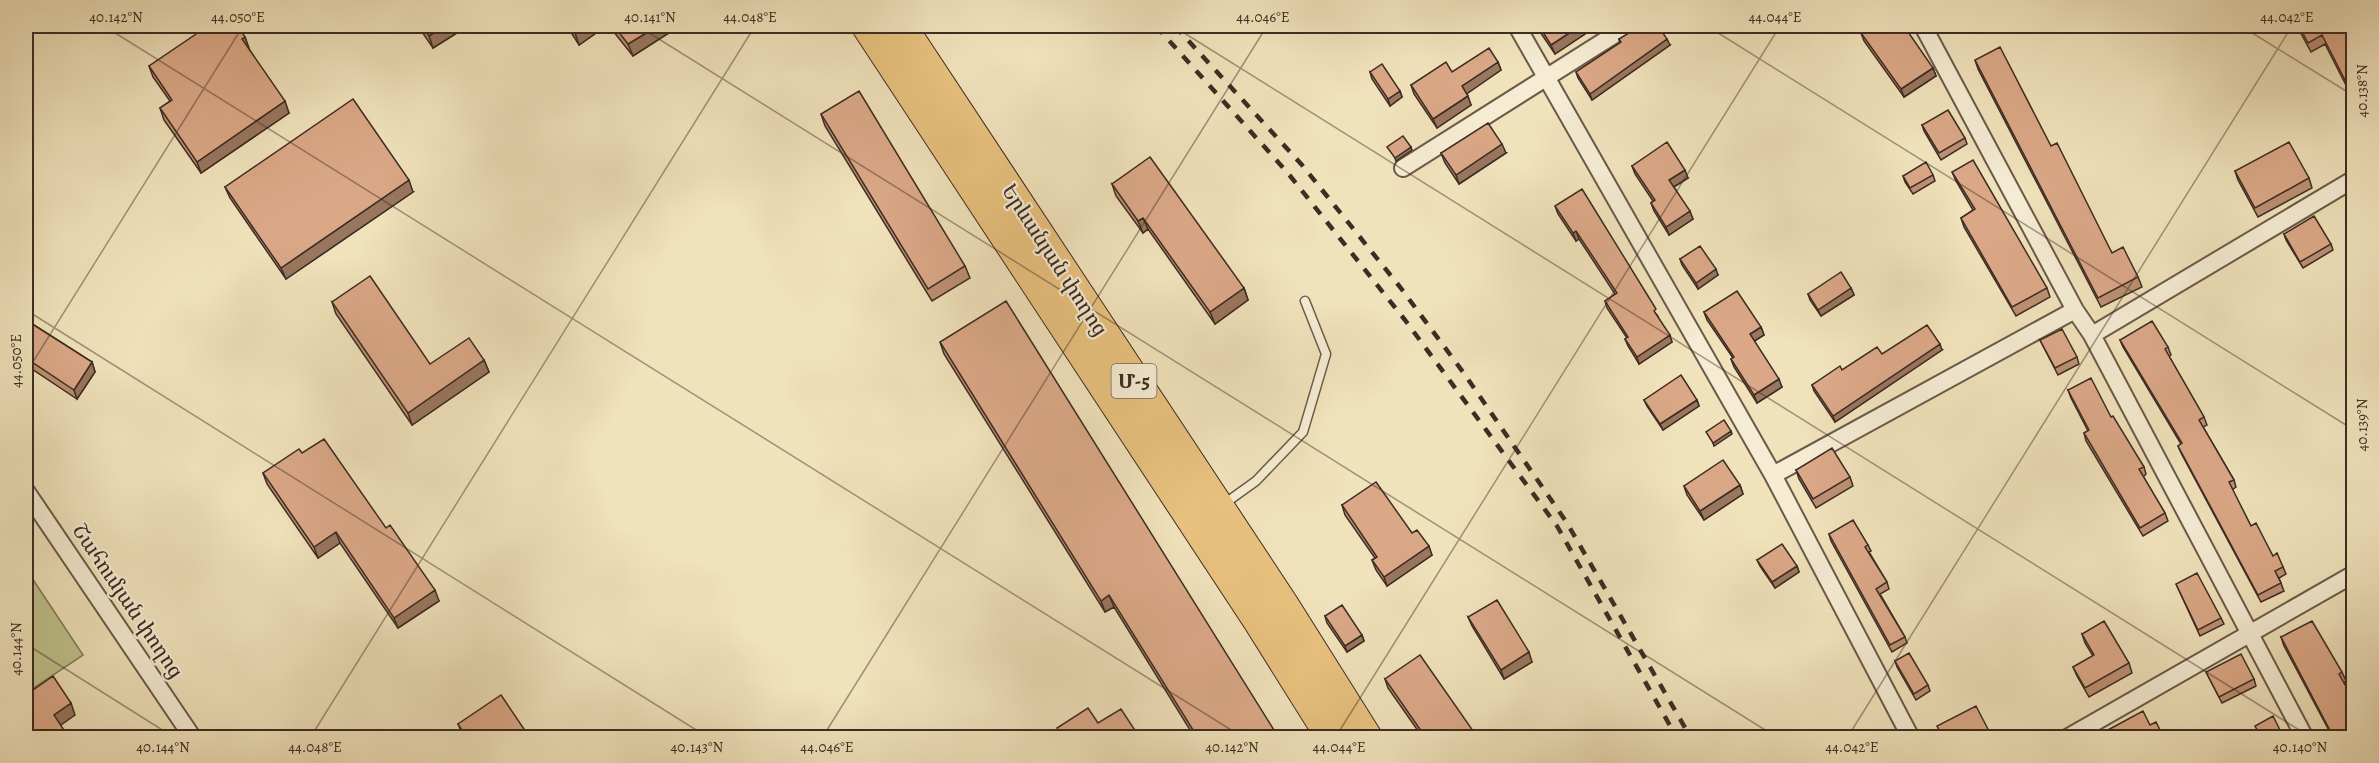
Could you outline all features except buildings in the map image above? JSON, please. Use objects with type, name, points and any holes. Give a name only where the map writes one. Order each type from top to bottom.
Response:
[{"type":"highway","name":"Երևանյան փողոց","points":[[868,26],[1099,351],[1217,509],[1333,738]]},
{"type":"highway","name":"Երևանյան փողոց","points":[[900,26],[1099,351],[1271,613],[1366,738]]},
{"type":"street","points":[[1517,26],[1773,475],[1911,738]]},
{"type":"street","points":[[1403,168],[1628,26]]},
{"type":"street","points":[[1923,26],[2075,310],[2092,335],[2305,738]]},
{"type":"street","points":[[2092,335],[2354,179]]},
{"type":"street","points":[[1773,475],[2075,310]]},
{"type":"street","name":"Շահումյան փողոց","points":[[26,491],[193,738]]},
{"type":"street","points":[[2067,738],[2250,631],[2354,574]]},
{"type":"lane","points":[[1217,509],[1256,481],[1303,432],[1326,354],[1305,301]]},
{"type":"green space","points":[[26,569],[83,655],[26,693]]},
{"type":"railway","points":[[1156,26],[1287,172],[1405,320],[1557,526],[1677,738]]},
{"type":"railway","points":[[1175,26],[1302,165],[1400,287],[1463,372],[1567,523],[1691,738]]}]
